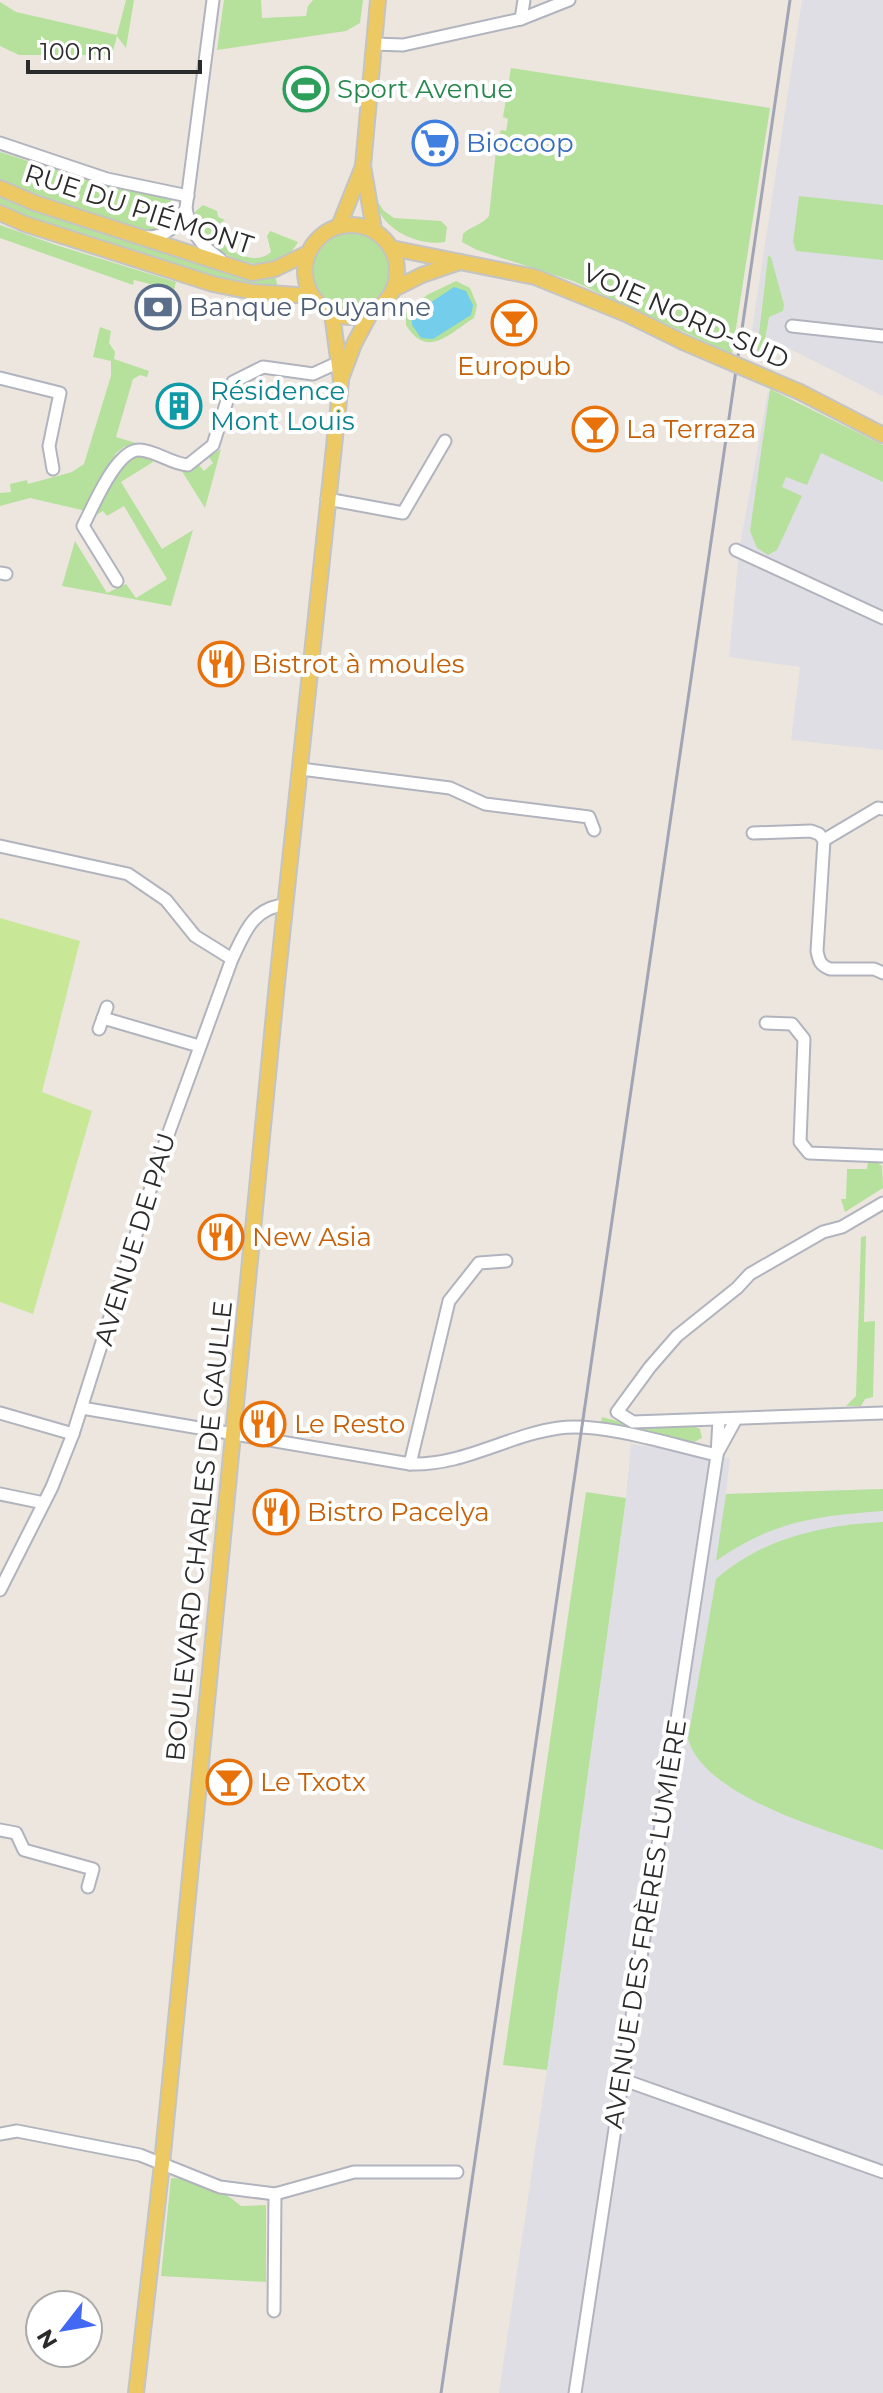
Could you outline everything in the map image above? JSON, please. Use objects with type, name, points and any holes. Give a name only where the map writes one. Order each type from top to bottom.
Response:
[{"type":"main road","points":[[374,230],[363,166],[378,0]]},
{"type":"main road","points":[[339,226],[363,166]]},
{"type":"main road","name":"RUE DU PIÉMONT","points":[[0,188],[138,238],[252,273],[275,269],[308,253]]},
{"type":"main road","name":"RUE DU PIÉMONT","points":[[0,213],[25,224],[213,284],[253,292],[312,296]]},
{"type":"main road","points":[[341,381],[354,344],[370,314],[383,305],[394,289],[396,261],[391,248],[374,230],[351,224],[325,232],[308,253],[304,268],[312,296],[332,313],[344,317],[370,314]]},
{"type":"main road","name":"VOIE NORD-SUD","points":[[391,248],[535,277],[800,392],[883,435]]},
{"type":"main road","points":[[394,289],[462,261]]},
{"type":"main road","points":[[332,313],[341,381]]},
{"type":"main road","name":"BOULEVARD CHARLES DE GAULLE","points":[[136,2393],[162,2164],[285,905],[341,381]]},
{"type":"street","points":[[138,238],[161,236],[170,231],[179,222],[187,202],[213,0]]},
{"type":"street","points":[[521,19],[524,0]]},
{"type":"street","points":[[374,44],[403,45],[521,19],[569,0]]},
{"type":"street","name":"RUE DU PIÉMONT","points":[[0,143],[187,202]]},
{"type":"street","points":[[187,202],[190,225],[200,243],[233,268]]},
{"type":"street","points":[[792,326],[883,336]]},
{"type":"street","points":[[117,581],[83,526],[119,460],[129,452],[139,450],[188,465],[213,445],[233,382],[263,367],[313,374],[339,362]]},
{"type":"street","points":[[0,378],[60,393],[49,446],[53,469]]},
{"type":"street","points":[[327,499],[403,513],[445,441]]},
{"type":"street","points":[[736,550],[883,618]]},
{"type":"street","points":[[301,769],[450,788],[485,804],[589,817],[594,830]]},
{"type":"street","points":[[824,840],[878,808],[883,809]]},
{"type":"street","points":[[753,833],[811,831],[819,834],[824,840],[817,951],[819,961],[823,967],[830,969],[874,969],[883,973]]},
{"type":"street","points":[[0,846],[128,874],[166,900],[195,936],[232,959]]},
{"type":"street","name":"AVENUE DE PAU","points":[[0,1590],[44,1503],[73,1434],[165,1143],[232,959],[245,932],[260,913],[285,905]]},
{"type":"street","points":[[103,1018],[199,1046]]},
{"type":"street","points":[[766,1023],[792,1024],[800,1030],[804,1039],[800,1142],[805,1150],[809,1153],[883,1156]]},
{"type":"street","points":[[883,1203],[842,1227],[823,1232],[750,1274],[677,1336],[617,1412],[633,1422],[883,1413]]},
{"type":"street","points":[[410,1464],[449,1301],[479,1263],[506,1261]]},
{"type":"street","points":[[82,1408],[410,1464],[458,1458],[561,1427],[607,1430],[717,1455]]},
{"type":"street","points":[[0,1413],[73,1434]]},
{"type":"street","points":[[717,1455],[736,1419]]},
{"type":"street","points":[[717,1455],[719,1420]]},
{"type":"street","name":"AVENUE DES FRÈRES LUMIÈRE","points":[[575,2393],[717,1455]]},
{"type":"street","points":[[0,1494],[44,1503]]},
{"type":"street","points":[[0,1830],[16,1833],[24,1850],[93,1869],[88,1887]]},
{"type":"street","points":[[621,2079],[883,2172]]},
{"type":"street","points":[[0,2134],[17,2131],[140,2155],[220,2187],[275,2194],[354,2172],[457,2172]]},
{"type":"street","points":[[274,2311],[275,2194]]},
{"type":"shaded area","points":[[802,0],[883,0],[883,396],[752,330]]},
{"type":"shaded area","points":[[768,392],[883,452],[883,750],[791,740],[800,667],[729,657],[739,551]]},
{"type":"shaded area","points":[[631,1444],[730,1458],[726,1494],[883,1489],[883,2393],[499,2393],[547,2070]]},
{"type":"green space","points":[[126,0],[134,0],[126,48],[117,36],[112,55],[19,55],[0,46],[0,2],[16,12],[117,35]]},
{"type":"green space","points":[[224,0],[261,0],[262,18],[306,16],[313,0],[363,0],[360,23],[346,31],[217,50]]},
{"type":"green space","points":[[511,68],[770,108],[732,354],[573,281],[477,250],[462,242],[463,234],[489,216],[497,141],[501,130],[506,131],[508,119],[503,117]]},
{"type":"green space","points":[[0,152],[97,183],[170,199],[175,205],[177,217],[170,226],[151,233],[44,198],[0,181]]},
{"type":"green space","points":[[799,196],[883,205],[883,260],[796,251],[793,242]]},
{"type":"green space","points":[[0,197],[136,240],[275,275],[278,288],[262,288],[212,277],[15,214],[0,207]]},
{"type":"green space","points":[[375,198],[384,211],[394,218],[441,221],[447,227],[445,242],[423,241],[401,233],[383,218]]},
{"type":"green space","points":[[203,205],[217,211],[218,217],[225,220],[217,225],[216,236],[242,255],[257,258],[271,252],[267,236],[270,231],[298,242],[287,255],[272,262],[256,264],[239,260],[223,253],[200,228],[195,212]]},
{"type":"green space","points":[[0,225],[176,282],[174,290],[134,280],[133,285],[0,238]]},
{"type":"green space","points":[[352,231],[367,234],[384,248],[391,270],[388,285],[374,302],[352,309],[337,306],[320,292],[313,270],[316,255],[330,238]]},
{"type":"green space","points":[[768,256],[771,257],[784,305],[783,311],[769,317],[761,361],[756,360]]},
{"type":"green space","points":[[456,281],[470,288],[477,305],[474,318],[439,340],[422,341],[406,325],[406,313],[427,295]]},
{"type":"green space","points":[[100,327],[111,331],[109,343],[115,352],[114,359],[149,371],[147,377],[140,375],[133,379],[116,437],[139,444],[124,447],[116,453],[86,511],[30,498],[0,506],[0,493],[11,492],[10,484],[27,480],[28,484],[72,472],[84,464],[111,376],[111,361],[93,357]]},
{"type":"green space","points":[[770,389],[883,445],[883,482],[821,453],[807,485],[786,477],[782,487],[802,496],[777,550],[768,555],[757,548],[750,531]]},
{"type":"green space","points":[[221,449],[205,508],[180,468],[199,465],[204,471],[213,463],[209,457]]},
{"type":"green space","points":[[137,454],[150,457],[153,462],[121,482],[162,549],[193,530],[171,606],[62,586],[75,541],[107,593],[126,584],[136,598],[167,579],[124,506],[107,516],[103,511],[96,515],[123,461]]},
{"type":"green space","points":[[0,918],[80,941],[42,1092],[92,1111],[33,1314],[0,1302]]},
{"type":"green space","points":[[868,1162],[877,1162],[882,1166],[883,1188],[845,1212],[841,1199],[846,1199],[847,1169],[867,1169]]},
{"type":"green space","points":[[866,1236],[864,1322],[875,1321],[873,1397],[865,1399],[861,1406],[846,1406],[856,1396],[861,1237]]},
{"type":"green space","points":[[602,1417],[639,1427],[695,1427],[700,1429],[702,1438],[694,1442],[601,1424]]},
{"type":"green space","points":[[883,1489],[883,1511],[796,1523],[756,1537],[716,1561],[726,1494]]},
{"type":"green space","points":[[586,1492],[626,1498],[547,2070],[503,2065]]},
{"type":"green space","points":[[883,1522],[883,1850],[802,1822],[743,1795],[718,1779],[699,1760],[688,1739],[716,1579],[753,1553],[794,1536],[838,1526]]},
{"type":"green space","points":[[171,2178],[208,2186],[241,2206],[266,2205],[266,2282],[161,2276]]},
{"type":"water","points":[[454,287],[466,291],[473,305],[471,315],[433,339],[421,338],[412,325],[412,315]]},
{"type":"railway","points":[[441,2393],[790,0]]},
{"type":"place","name":"Sport Avenue","points":[[306,89]]},
{"type":"place","name":"Biocoop","points":[[435,143]]},
{"type":"place","name":"Banque Pouyanne","points":[[158,307]]},
{"type":"place","name":"Europub","points":[[514,323]]},
{"type":"place","name":"Résidence Mont Louis","points":[[179,406]]},
{"type":"place","name":"La Terraza","points":[[595,429]]},
{"type":"place","name":"Bistrot à moules","points":[[221,664]]},
{"type":"place","name":"New Asia","points":[[221,1237]]},
{"type":"place","name":"Le Resto","points":[[263,1424]]},
{"type":"place","name":"Bistro Pacelya","points":[[276,1512]]},
{"type":"place","name":"Le Txotx","points":[[229,1782]]}]
